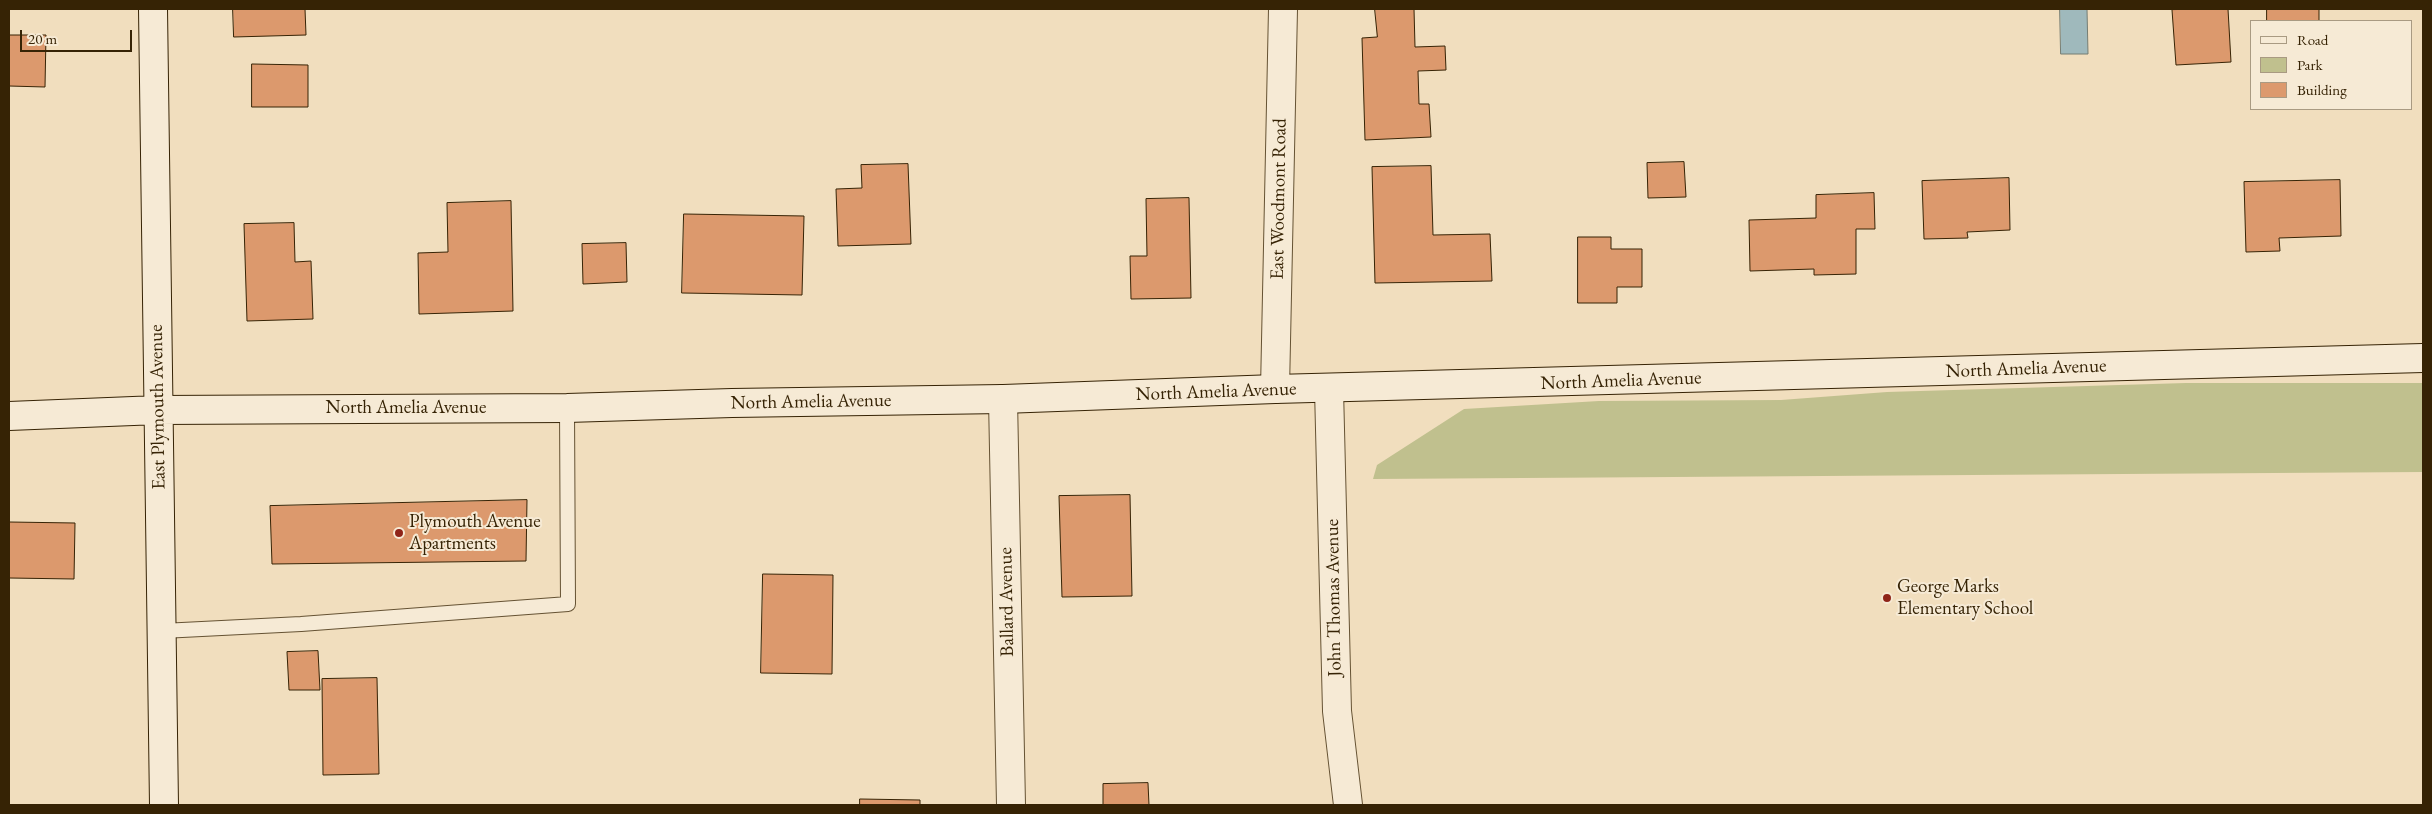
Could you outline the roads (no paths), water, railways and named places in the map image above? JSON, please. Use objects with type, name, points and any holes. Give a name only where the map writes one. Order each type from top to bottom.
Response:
[{"type":"main road","name":"East Plymouth Avenue","points":[[153,9],[164,805]]},
{"type":"main road","name":"East Woodmont Road","points":[[1275,390],[1283,9]]},
{"type":"main road","name":"North Amelia Avenue","points":[[9,416],[158,410],[567,408],[732,403],[1003,399],[2423,358]]},
{"type":"main road","name":"John Thomas Avenue","points":[[1329,390],[1337,712],[1348,805]]},
{"type":"main road","name":"Ballard Avenue","points":[[1003,399],[1011,805]]},
{"type":"lane","points":[[162,631],[301,624],[568,604],[567,408]]},
{"type":"water","points":[[2060,9],[2087,9],[2088,54],[2061,54]]},
{"type":"place","name":"Plymouth Avenue Apartments","points":[[399,533]]},
{"type":"place","name":"George Marks Elementary School","points":[[1887,598]]}]
